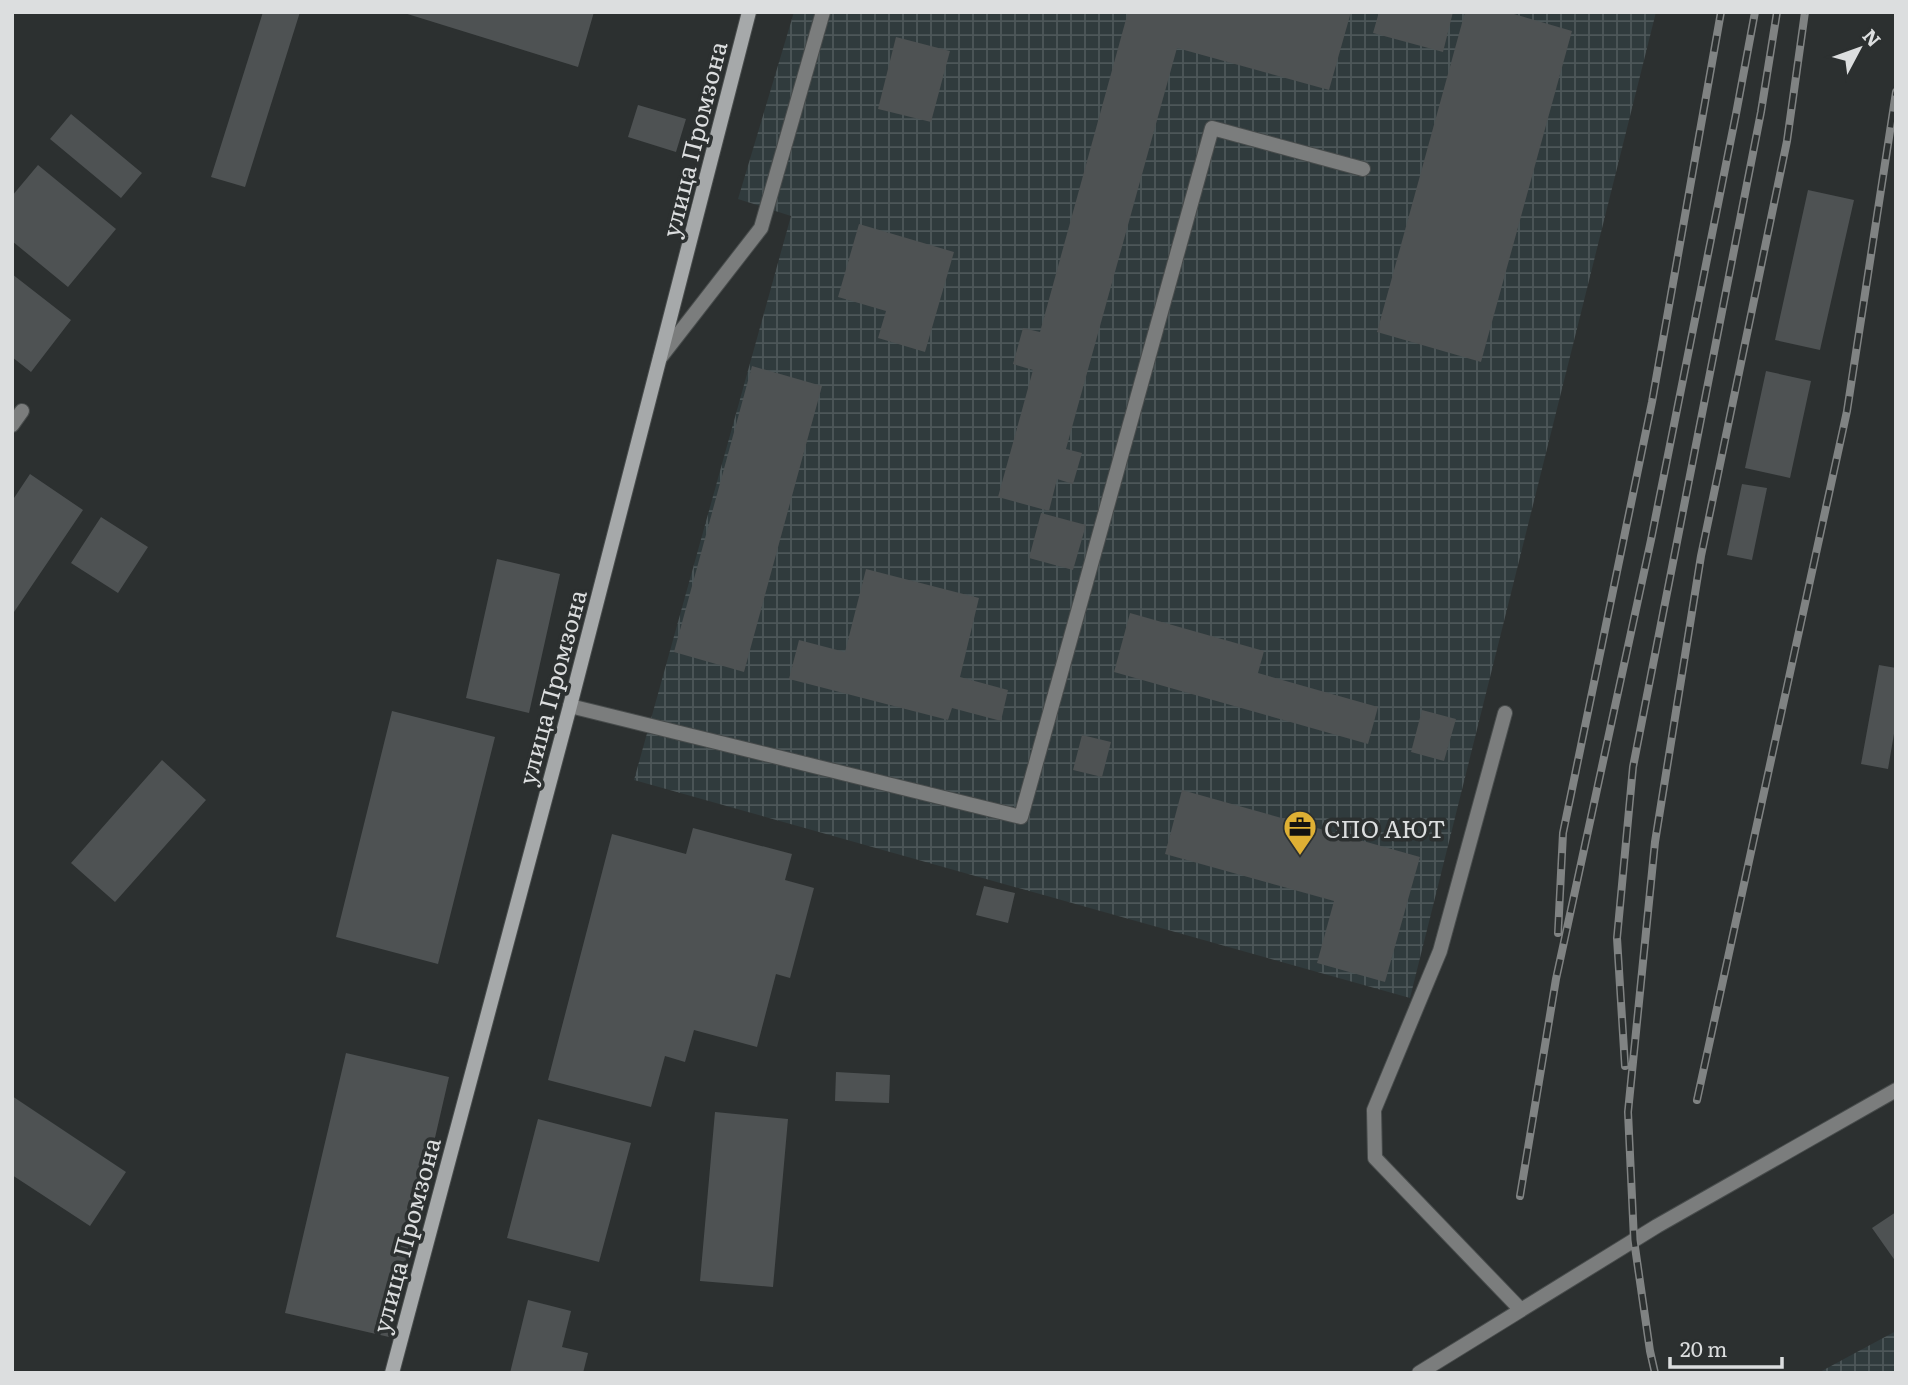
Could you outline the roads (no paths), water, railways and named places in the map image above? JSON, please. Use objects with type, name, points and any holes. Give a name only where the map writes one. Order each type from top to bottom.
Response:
[{"type":"main road","name":"улица Промзона","points":[[392,1373],[570,706],[749,12]]},
{"type":"street","points":[[660,358],[761,228],[823,12]]},
{"type":"street","points":[[570,706],[1021,817],[1212,128],[1363,169]]},
{"type":"street","points":[[12,425],[22,411]]},
{"type":"street","points":[[1505,713],[1440,951],[1374,1110],[1375,1158],[1521,1310]]},
{"type":"street","points":[[1419,1373],[1657,1226],[1896,1090]]},
{"type":"railway","points":[[1558,933],[1563,833],[1652,402],[1721,12]]},
{"type":"railway","points":[[1520,1196],[1556,979],[1651,540],[1755,12]]},
{"type":"railway","points":[[1625,1066],[1617,938],[1633,767],[1761,112],[1777,12]]},
{"type":"railway","points":[[1655,1373],[1634,1240],[1628,1112],[1655,842],[1701,556],[1787,141],[1805,12]]},
{"type":"railway","points":[[1697,1100],[1847,411],[1896,92]]},
{"type":"place","name":"СПО АЮТ","points":[[1300,857]]}]
